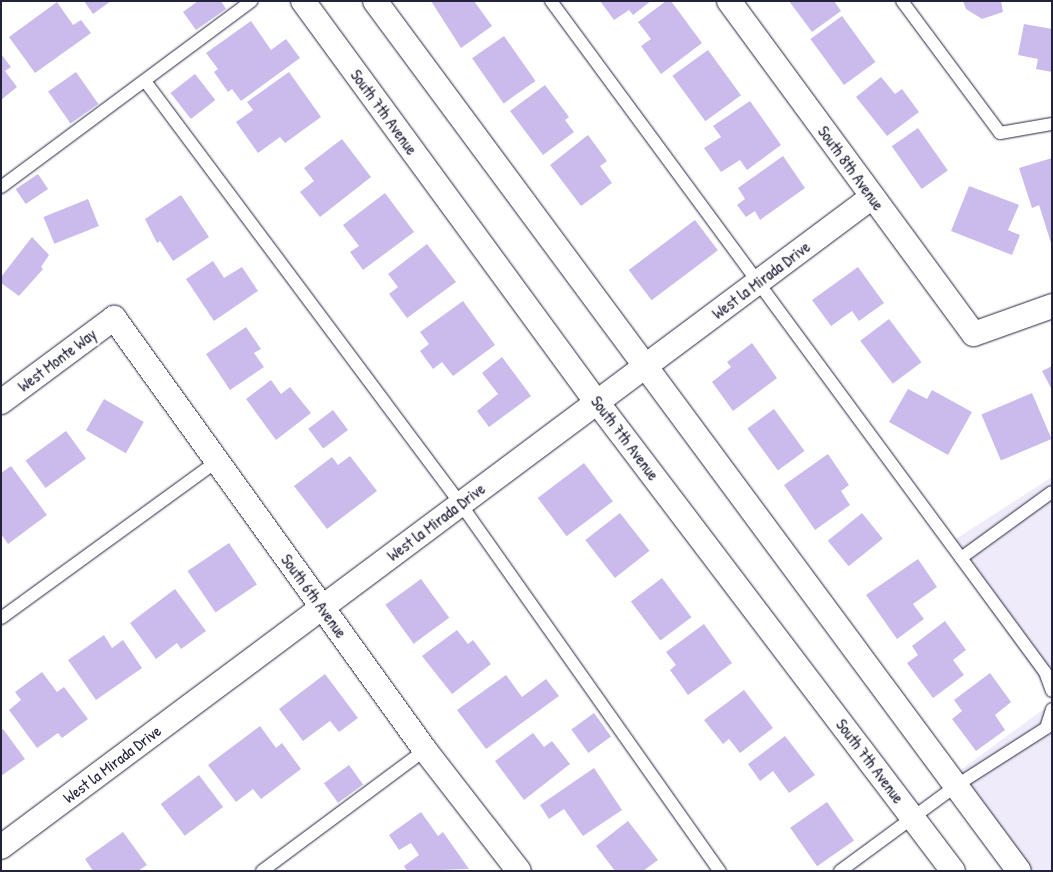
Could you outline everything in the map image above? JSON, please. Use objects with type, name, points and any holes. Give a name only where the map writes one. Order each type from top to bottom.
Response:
[{"type":"street","name":"South 7th Avenue","points":[[303,1],[596,402],[952,871]]},
{"type":"street","points":[[375,1],[1019,871]]},
{"type":"street","name":"South 8th Avenue","points":[[729,1],[974,334],[1052,306]]},
{"type":"street","name":"West la Mirada Drive","points":[[1,847],[872,197]]},
{"type":"street","name":"West Monte Way","points":[[1,402],[114,318]]},
{"type":"street","name":"South 6th Avenue","points":[[114,318],[425,750],[519,871]]},
{"type":"lane","points":[[1,188],[251,1]]},
{"type":"lane","points":[[551,1],[756,283],[1045,672],[1052,691]]},
{"type":"lane","points":[[902,1],[1000,133],[1052,124]]},
{"type":"lane","points":[[144,81],[460,503],[720,871]]},
{"type":"lane","points":[[1,618],[217,461]]},
{"type":"lane","points":[[961,558],[1052,492]]},
{"type":"lane","points":[[840,871],[957,785],[1046,728],[1052,709]]},
{"type":"lane","points":[[262,871],[425,750]]},
{"type":"shaded area","points":[[1052,477],[1052,696],[945,546]]},
{"type":"shaded area","points":[[1052,703],[1052,871],[1032,871],[958,772]]},
{"type":"building","points":[[84,1],[111,1],[93,14]]},
{"type":"building","points":[[198,1],[221,1],[226,9],[196,30],[183,12]]},
{"type":"building","points":[[431,1],[474,1],[492,26],[461,48]]},
{"type":"building","points":[[600,1],[651,1],[633,15],[629,10],[614,20]]},
{"type":"building","points":[[666,1],[671,1],[702,43],[661,74],[641,46],[651,39],[638,22]]},
{"type":"building","points":[[789,1],[834,1],[841,11],[812,32]]},
{"type":"building","points":[[963,1],[1001,1],[1003,12],[982,19],[966,9]]},
{"type":"building","points":[[57,2],[73,25],[81,20],[91,33],[35,73],[9,37]]},
{"type":"building","points":[[842,16],[876,62],[844,85],[810,39]]},
{"type":"building","points":[[251,21],[271,50],[286,39],[300,58],[241,101],[232,89],[228,92],[214,72],[218,69],[206,53]]},
{"type":"building","points":[[1024,24],[1052,29],[1052,72],[1036,69],[1038,59],[1018,55]]},
{"type":"building","points":[[504,36],[536,81],[504,103],[472,58]]},
{"type":"building","points":[[708,50],[741,95],[705,121],[672,76]]},
{"type":"building","points":[[1,54],[11,67],[5,71],[17,87],[1,100]]},
{"type":"building","points":[[76,72],[98,104],[71,123],[48,92]]},
{"type":"building","points":[[289,72],[321,117],[285,143],[280,137],[258,153],[236,122],[253,110],[247,102]]},
{"type":"building","points":[[195,74],[215,100],[191,119],[171,93]]},
{"type":"building","points":[[881,77],[895,94],[902,89],[919,112],[887,136],[856,97]]},
{"type":"building","points":[[545,85],[569,117],[565,120],[574,132],[543,155],[510,111]]},
{"type":"building","points":[[750,101],[781,145],[747,170],[740,160],[721,172],[704,148],[721,137],[713,126]]},
{"type":"building","points":[[918,128],[948,171],[922,189],[892,146]]},
{"type":"building","points":[[588,135],[607,161],[600,166],[612,183],[581,206],[550,165]]},
{"type":"building","points":[[342,139],[371,177],[320,217],[300,192],[314,181],[304,168]]},
{"type":"building","points":[[783,156],[805,188],[760,220],[755,211],[746,217],[737,205],[745,199],[738,188]]},
{"type":"building","points":[[1052,158],[1051,243],[1039,205],[1032,208],[1019,168]]},
{"type":"building","points":[[38,174],[48,189],[26,204],[16,189]]},
{"type":"building","points":[[969,186],[1019,205],[1008,230],[1020,235],[1012,255],[951,231]]},
{"type":"building","points":[[385,193],[414,232],[363,270],[350,252],[359,246],[343,225]]},
{"type":"building","points":[[181,195],[209,237],[173,261],[160,241],[157,243],[145,219]]},
{"type":"building","points":[[88,199],[99,226],[54,244],[43,217]]},
{"type":"building","points":[[695,220],[718,250],[652,300],[629,270]]},
{"type":"building","points":[[32,237],[49,255],[41,267],[43,269],[19,296],[1,283],[1,277]]},
{"type":"building","points":[[427,244],[456,282],[407,318],[389,294],[398,287],[388,274]]},
{"type":"building","points":[[213,261],[224,278],[242,267],[258,291],[214,321],[186,279]]},
{"type":"building","points":[[858,267],[884,303],[859,321],[852,311],[831,326],[812,300]]},
{"type":"building","points":[[463,301],[495,345],[453,376],[442,362],[433,369],[420,351],[429,344],[420,332]]},
{"type":"building","points":[[889,319],[921,362],[893,384],[860,341]]},
{"type":"building","points":[[246,327],[261,349],[254,353],[264,367],[230,390],[206,354]]},
{"type":"building","points":[[752,343],[777,378],[733,411],[712,382],[731,367],[727,362]]},
{"type":"building","points":[[502,357],[531,396],[489,427],[477,411],[498,394],[482,373]]},
{"type":"building","points":[[1052,366],[1052,390],[1042,371]]},
{"type":"building","points":[[271,380],[281,394],[290,387],[311,413],[276,440],[246,399]]},
{"type":"building","points":[[908,389],[927,399],[932,390],[972,412],[948,455],[889,422]]},
{"type":"building","points":[[1032,393],[1052,439],[1001,461],[981,414]]},
{"type":"building","points":[[104,399],[144,422],[126,453],[86,430]]},
{"type":"building","points":[[774,409],[805,451],[778,470],[747,428]]},
{"type":"building","points":[[333,410],[348,430],[323,449],[308,429]]},
{"type":"building","points":[[66,431],[86,459],[46,488],[26,460]]},
{"type":"building","points":[[828,454],[849,485],[841,491],[850,505],[815,530],[784,485]]},
{"type":"building","points":[[350,456],[377,491],[327,529],[294,486],[332,457],[338,465]]},
{"type":"building","points":[[584,463],[613,501],[567,536],[538,498]]},
{"type":"building","points":[[11,466],[47,515],[8,544],[1,534],[1,473]]},
{"type":"building","points":[[620,513],[650,551],[615,578],[585,540]]},
{"type":"building","points":[[862,513],[883,539],[849,566],[828,541]]},
{"type":"building","points":[[229,543],[257,584],[216,612],[188,571]]},
{"type":"building","points":[[918,559],[937,587],[913,604],[924,619],[897,639],[866,595]]},
{"type":"building","points":[[662,578],[691,617],[660,641],[631,601]]},
{"type":"building","points":[[421,579],[449,618],[414,644],[385,605]]},
{"type":"building","points":[[175,589],[206,631],[181,649],[177,643],[156,659],[130,623]]},
{"type":"building","points":[[945,621],[966,650],[953,660],[964,675],[933,698],[907,663],[918,655],[912,646]]},
{"type":"building","points":[[704,624],[732,663],[688,695],[670,670],[676,665],[666,652]]},
{"type":"building","points":[[457,630],[468,644],[473,640],[491,664],[452,694],[422,656]]},
{"type":"building","points":[[104,635],[112,648],[123,640],[142,668],[96,700],[68,660]]},
{"type":"building","points":[[42,672],[57,692],[64,687],[88,719],[62,738],[58,733],[37,748],[9,710],[21,700],[15,692]]},
{"type":"building","points":[[990,673],[1011,702],[995,715],[1005,730],[976,751],[952,719],[962,711],[954,700]]},
{"type":"building","points":[[325,674],[358,718],[339,732],[330,721],[303,741],[279,709]]},
{"type":"building","points":[[506,675],[522,697],[546,679],[559,696],[486,749],[457,710]]},
{"type":"building","points":[[744,690],[773,728],[740,753],[729,739],[723,744],[704,720]]},
{"type":"building","points":[[594,713],[611,736],[588,753],[571,729]]},
{"type":"building","points":[[260,726],[276,748],[282,743],[301,769],[261,799],[253,789],[236,802],[208,765]]},
{"type":"building","points":[[3,729],[25,759],[1,776],[1,730]]},
{"type":"building","points":[[533,733],[544,747],[552,741],[570,764],[524,800],[495,761]]},
{"type":"building","points":[[785,736],[815,775],[789,793],[773,771],[760,781],[748,764]]},
{"type":"building","points":[[349,765],[363,784],[338,803],[324,783]]},
{"type":"building","points":[[594,768],[622,810],[583,836],[564,809],[549,819],[540,805]]},
{"type":"building","points":[[199,775],[223,807],[185,836],[161,804]]},
{"type":"building","points":[[827,802],[854,841],[817,866],[790,828]]},
{"type":"building","points":[[421,812],[438,836],[443,832],[469,869],[407,871],[404,866],[419,855],[411,843],[399,850],[389,835]]},
{"type":"building","points":[[628,821],[658,860],[643,871],[615,871],[596,846]]},
{"type":"building","points":[[123,832],[147,865],[138,871],[93,871],[85,859]]}]
